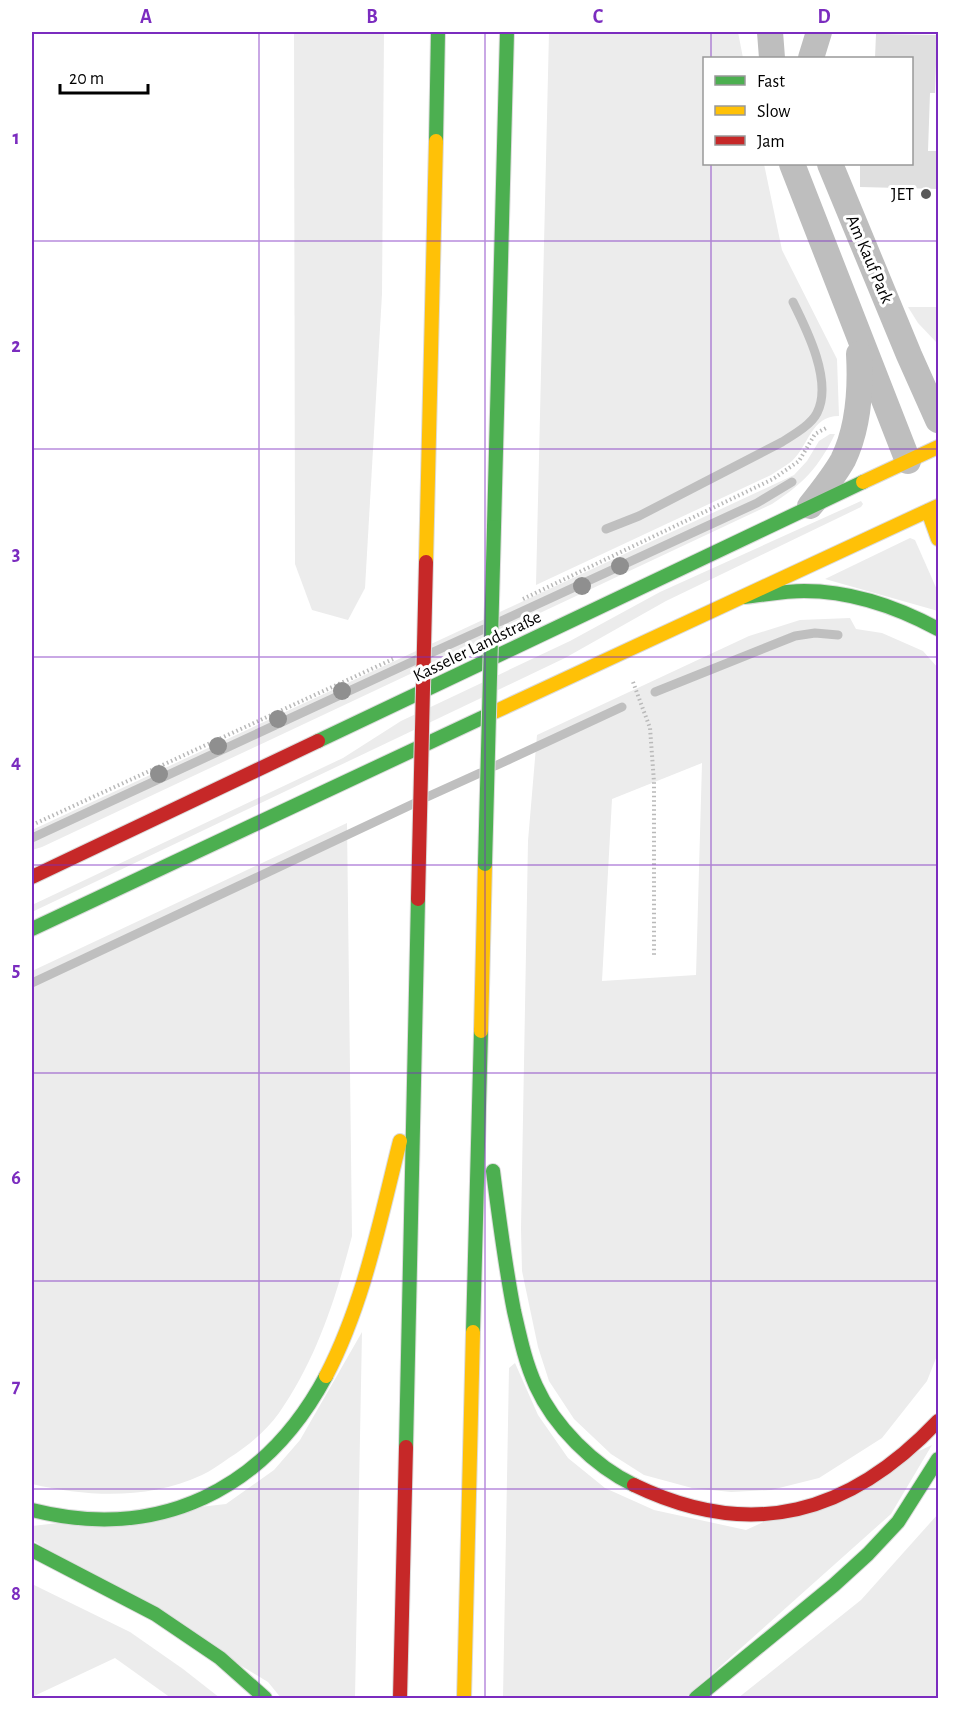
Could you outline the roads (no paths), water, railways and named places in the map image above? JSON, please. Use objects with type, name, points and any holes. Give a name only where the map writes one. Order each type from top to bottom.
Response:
[{"type":"main road","points":[[400,1698],[438,32]]},
{"type":"main road","points":[[464,1698],[507,32]]},
{"type":"main road","name":"Kasseler Landstraße","points":[[32,877],[809,507],[910,466],[939,447]]},
{"type":"main road","points":[[32,929],[744,597],[930,506],[939,539]]},
{"type":"main road","points":[[744,597],[787,592],[831,592],[873,601],[914,616],[939,629]]},
{"type":"main road","points":[[480,1066],[508,1283],[523,1352],[538,1392],[561,1426],[589,1456],[618,1478],[645,1493],[680,1506],[716,1514],[762,1514],[790,1511],[828,1501],[859,1485],[920,1442],[939,1421]]},
{"type":"main road","points":[[32,1510],[72,1519],[108,1520],[138,1518],[170,1512],[228,1485],[279,1446],[316,1398],[335,1361],[350,1323],[364,1281],[414,1084]]},
{"type":"main road","points":[[696,1698],[834,1585],[868,1554],[898,1522],[939,1459]]},
{"type":"main road","points":[[32,1550],[155,1614],[220,1658],[265,1698]]},
{"type":"street","points":[[770,32],[771,57]]},
{"type":"street","points":[[811,57],[819,32]]},
{"type":"street","name":"Am Kauf Park","points":[[792,165],[910,466]]},
{"type":"street","name":"Am Kauf Park","points":[[830,165],[909,355],[939,420]]},
{"type":"street","name":"Am Kauf Park","points":[[809,507],[829,482],[843,458],[854,428],[860,380],[859,336]]},
{"type":"street","points":[[909,355],[939,367]]},
{"type":"waterway","points":[[606,529],[639,516],[782,442],[811,422],[821,400],[820,372],[811,341],[793,302]]},
{"type":"waterway","points":[[499,622],[757,503],[792,482]]},
{"type":"waterway","points":[[431,653],[484,629]]},
{"type":"waterway","points":[[655,692],[795,636],[815,633],[838,635]]},
{"type":"waterway","points":[[32,838],[418,659]]},
{"type":"waterway","points":[[495,766],[622,707]]},
{"type":"waterway","points":[[427,797],[480,773]]},
{"type":"waterway","points":[[32,983],[415,803]]},
{"type":"place","name":"JET","points":[[926,194]]}]
